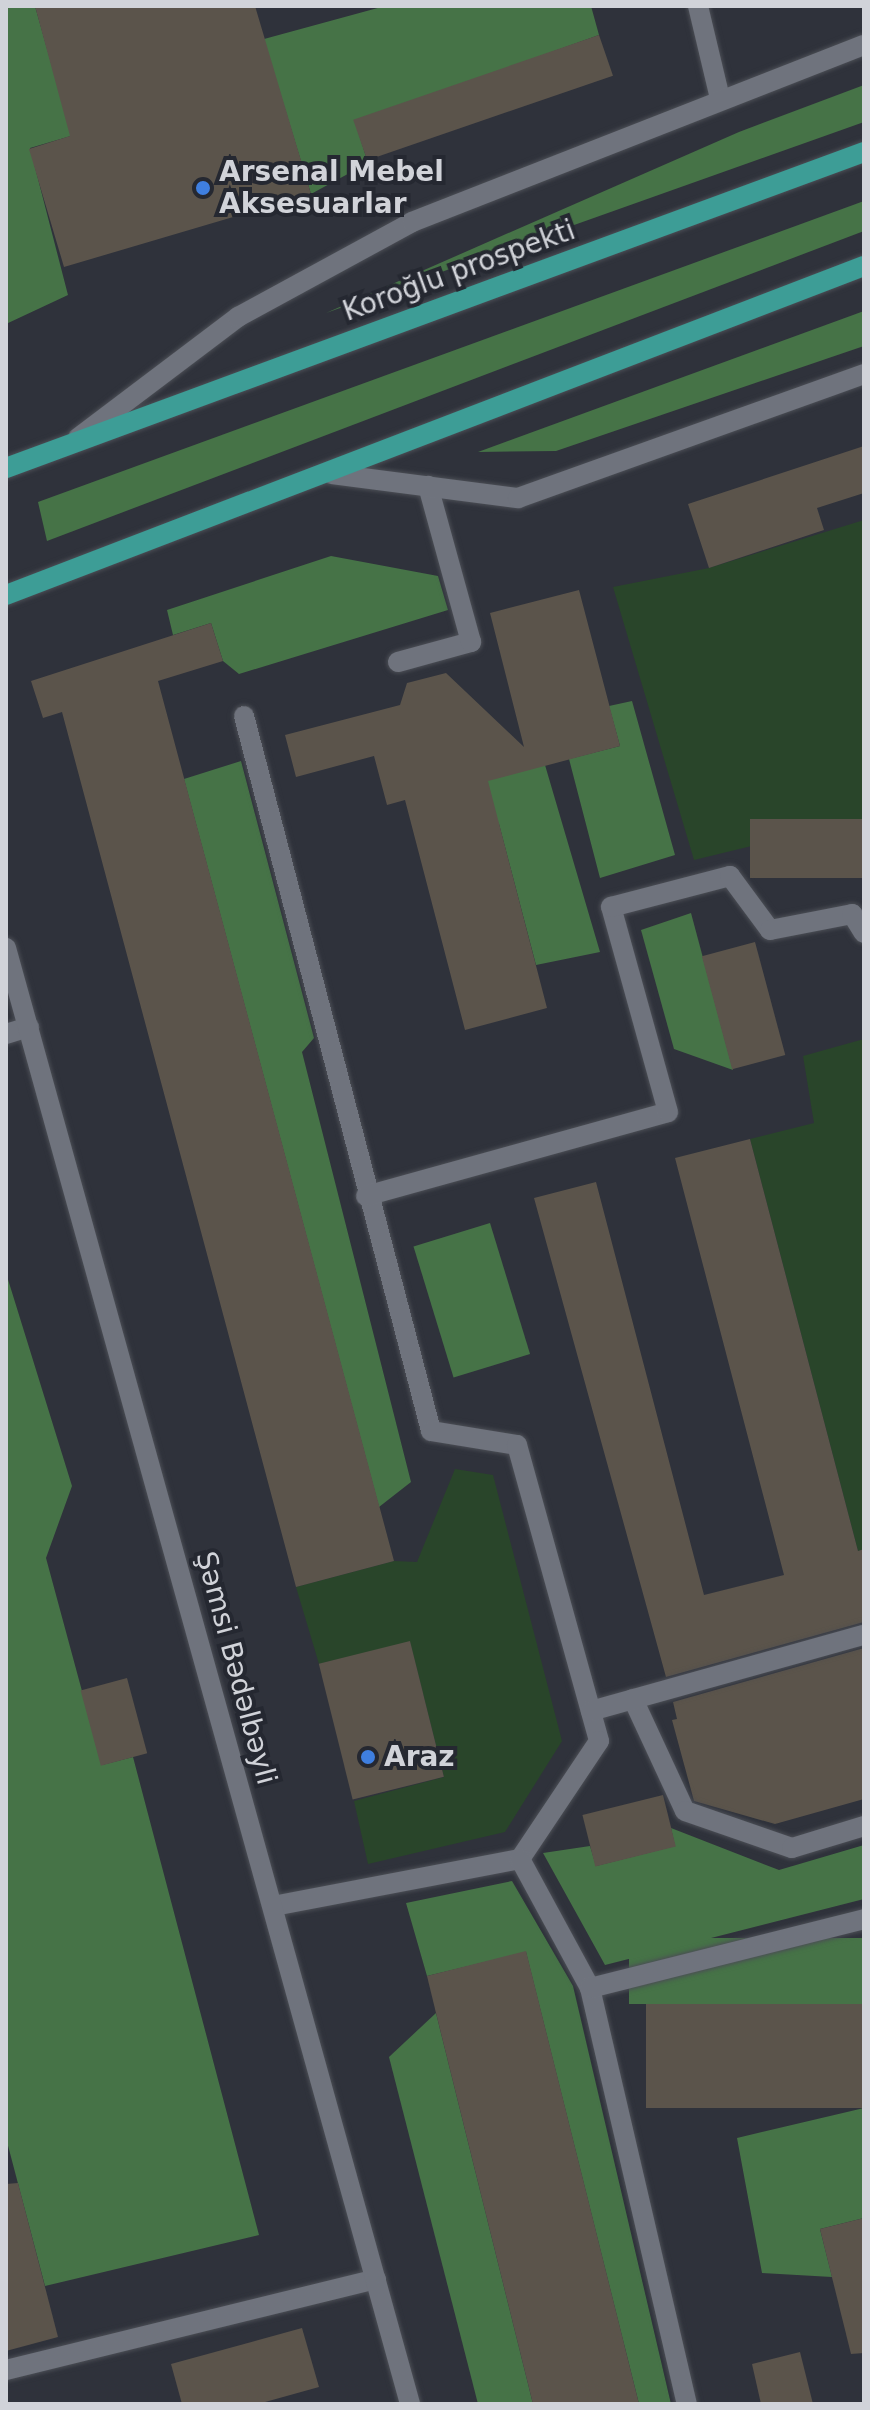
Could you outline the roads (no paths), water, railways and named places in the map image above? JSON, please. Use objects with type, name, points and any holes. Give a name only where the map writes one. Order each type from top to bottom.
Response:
[{"type":"main road","name":"Koroğlu prospekti","points":[[6,468],[864,152]]},
{"type":"main road","points":[[6,595],[332,474],[864,266]]},
{"type":"street","points":[[698,6],[720,98]]},
{"type":"street","points":[[73,443],[238,317],[412,222],[720,98],[864,45]]},
{"type":"street","points":[[332,474],[518,498],[864,374]]},
{"type":"street","points":[[398,662],[471,642],[428,486]]},
{"type":"street","points":[[244,716],[366,1196],[431,1431],[517,1445],[599,1741],[520,1859],[273,1906]]},
{"type":"street","points":[[366,1196],[668,1112],[611,907],[730,876],[770,930],[852,914],[864,933]]},
{"type":"street","name":"Şəmsi Bədəlbəyli","points":[[6,948],[410,2404]]},
{"type":"street","points":[[6,1034],[29,1027]]},
{"type":"street","points":[[591,1711],[864,1635]]},
{"type":"street","points":[[633,1699],[685,1811],[792,1848],[864,1826]]},
{"type":"street","points":[[520,1859],[590,1988],[687,2404]]},
{"type":"street","points":[[590,1988],[864,1919]]},
{"type":"street","points":[[6,2370],[376,2279]]},
{"type":"place","name":"Arsenal Mebel Aksesuarlar","points":[[203,188]]},
{"type":"place","name":"Araz","points":[[368,1757]]}]
